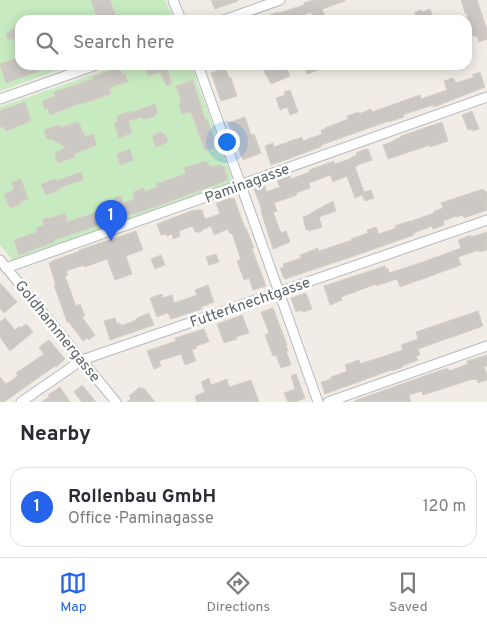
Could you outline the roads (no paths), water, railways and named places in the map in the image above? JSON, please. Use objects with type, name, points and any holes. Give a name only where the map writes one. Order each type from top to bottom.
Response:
[{"type":"street","points":[[173,0],[179,15]]},
{"type":"street","points":[[238,15],[280,0]]},
{"type":"street","points":[[0,99],[82,70]]},
{"type":"street","points":[[200,70],[318,402]]},
{"type":"street","name":"Paminagasse","points":[[6,268],[487,97]]},
{"type":"street","name":"Futterknechtgasse","points":[[21,402],[82,360],[487,220]]},
{"type":"street","name":"Goldhammergasse","points":[[0,260],[116,402]]},
{"type":"street","points":[[328,402],[487,346]]},
{"type":"place","name":"Rollenbau GmbH","points":[[111,241]]}]
